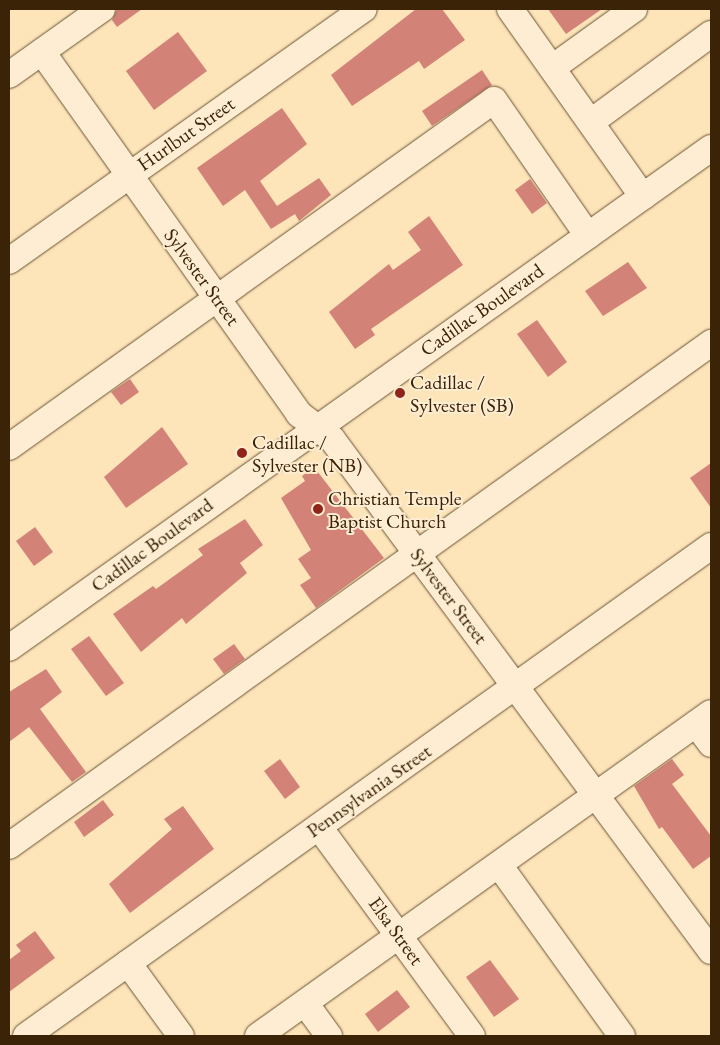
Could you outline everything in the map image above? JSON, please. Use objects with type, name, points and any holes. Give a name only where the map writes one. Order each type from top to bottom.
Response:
[{"type":"street","points":[[9,75],[102,9]]},
{"type":"street","name":"Hurlbut Street","points":[[9,261],[363,9]]},
{"type":"street","points":[[510,9],[643,197]]},
{"type":"street","points":[[552,68],[634,9]]},
{"type":"street","points":[[591,122],[711,34]]},
{"type":"street","name":"Sylvester Street","points":[[42,52],[299,414],[332,438],[416,553],[517,685],[711,951]]},
{"type":"street","points":[[9,447],[494,100],[588,236]]},
{"type":"street","name":"Cadillac Boulevard","points":[[9,648],[316,426],[711,148]]},
{"type":"street","points":[[9,846],[711,343]]},
{"type":"street","name":"Pennsylvania Street","points":[[26,1036],[711,546]]},
{"type":"street","points":[[258,1036],[400,937],[597,795],[706,727]]},
{"type":"street","name":"Elsa Street","points":[[319,826],[472,1036]]},
{"type":"street","points":[[499,865],[622,1036]]},
{"type":"street","points":[[128,964],[181,1036]]},
{"type":"street","points":[[305,1003],[329,1036]]},
{"type":"building","points":[[117,9],[142,9],[117,27],[112,20]]},
{"type":"building","points":[[416,9],[442,9],[465,40],[424,69],[419,61],[352,106],[331,75]]},
{"type":"building","points":[[548,9],[602,9],[566,34]]},
{"type":"building","points":[[178,32],[207,71],[154,110],[126,71]]},
{"type":"building","points":[[482,70],[492,85],[432,126],[422,111]]},
{"type":"building","points":[[282,108],[307,144],[260,181],[277,206],[319,178],[331,195],[299,221],[295,214],[271,229],[245,190],[223,206],[197,168]]},
{"type":"building","points":[[530,179],[547,203],[532,214],[515,190]]},
{"type":"building","points":[[429,216],[463,265],[371,329],[375,335],[355,349],[329,312],[389,264],[393,270],[421,250],[408,232]]},
{"type":"building","points":[[628,262],[647,288],[603,316],[585,291]]},
{"type":"building","points":[[537,320],[567,362],[548,377],[517,334]]},
{"type":"building","points":[[130,379],[139,392],[121,405],[111,392]]},
{"type":"building","points":[[162,427],[188,464],[126,508],[104,477]]},
{"type":"building","points":[[711,463],[711,508],[690,478]]},
{"type":"building","points":[[314,467],[384,558],[316,608],[300,585],[311,578],[298,559],[311,550],[281,498],[305,481],[302,476]]},
{"type":"building","points":[[245,519],[263,545],[240,563],[247,573],[186,624],[182,618],[141,652],[113,614],[153,586],[156,589],[203,555],[198,549]]},
{"type":"building","points":[[35,527],[53,552],[34,566],[16,541]]},
{"type":"building","points":[[89,636],[124,683],[106,696],[71,649]]},
{"type":"building","points":[[234,644],[245,659],[224,674],[213,659]]},
{"type":"building","points":[[46,669],[62,692],[40,709],[86,772],[72,782],[29,727],[9,742],[9,692]]},
{"type":"building","points":[[280,759],[300,787],[285,799],[264,771]]},
{"type":"building","points":[[672,759],[684,775],[672,784],[711,836],[711,856],[693,869],[662,827],[659,829],[634,786]]},
{"type":"building","points":[[103,800],[114,815],[84,837],[74,822]]},
{"type":"building","points":[[183,806],[214,849],[130,913],[109,884],[172,829],[164,819]]},
{"type":"building","points":[[35,931],[55,958],[9,992],[9,960],[21,951],[16,945]]},
{"type":"building","points":[[490,960],[519,999],[494,1017],[466,977]]},
{"type":"building","points":[[397,990],[410,1007],[378,1032],[365,1014]]},
{"type":"place","name":"Cadillac / Sylvester (SB)","points":[[400,393]]},
{"type":"place","name":"Cadillac / Sylvester (NB)","points":[[242,453]]},
{"type":"place","name":"Christian Temple Baptist Church","points":[[318,509]]}]
